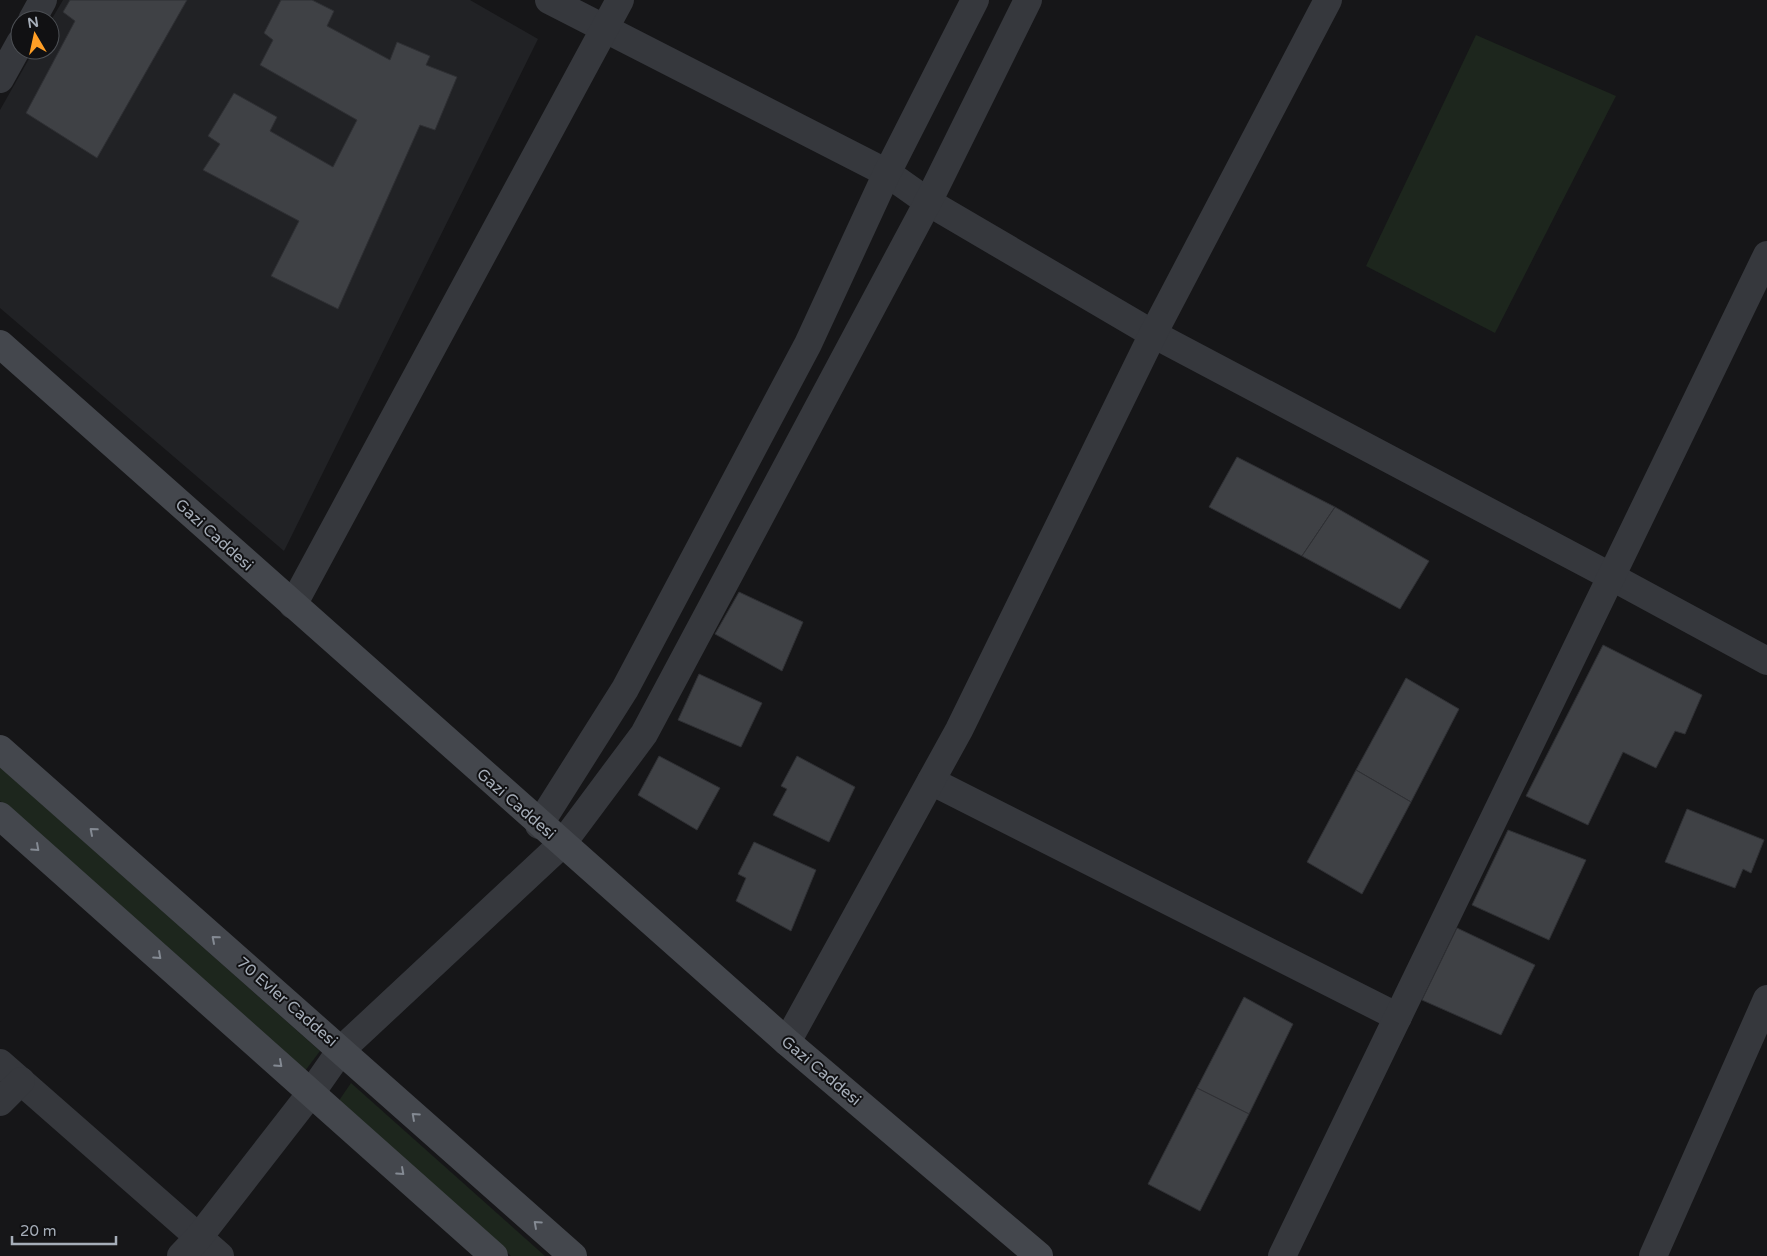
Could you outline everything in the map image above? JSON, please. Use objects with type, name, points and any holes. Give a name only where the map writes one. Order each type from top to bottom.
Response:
[{"type":"street","points":[[549,0],[887,173],[928,202],[1153,334],[1612,577],[1767,662]]},
{"type":"street","points":[[293,605],[620,0]]},
{"type":"street","points":[[539,825],[634,672],[808,344],[887,173],[975,0]]},
{"type":"street","points":[[190,1247],[311,1093],[341,1050],[562,844],[644,734],[928,202],[1028,0]]},
{"type":"street","points":[[787,1042],[959,730],[1153,334],[1328,0]]},
{"type":"street","points":[[0,79],[11,60]]},
{"type":"street","points":[[1282,1256],[1767,255]]},
{"type":"street","name":"Gazi Caddesi","points":[[0,344],[539,825],[787,1042],[1039,1256]]},
{"type":"street","name":"70 Evler Caddesi","points":[[0,750],[574,1256]]},
{"type":"street","points":[[931,780],[1398,1017]]},
{"type":"street","points":[[0,816],[494,1256]]},
{"type":"street","points":[[1653,1256],[1767,999]]},
{"type":"street","points":[[0,1062],[190,1247],[220,1256]]},
{"type":"street","points":[[0,1102],[21,1081]]},
{"type":"shaded area","points":[[63,0],[470,0],[538,39],[284,551],[0,308],[0,110],[28,60],[60,60],[60,10],[57,10]]},
{"type":"shaded area","points":[[1476,35],[1616,96],[1495,333],[1366,266]]},
{"type":"shaded area","points":[[0,767],[320,1051],[305,1071],[0,801]]},
{"type":"shaded area","points":[[351,1083],[545,1256],[511,1256],[338,1102]]},
{"type":"building","points":[[70,0],[187,0],[97,158],[26,113],[54,60],[60,60],[60,49],[75,21],[63,12]]},
{"type":"building","points":[[281,0],[312,0],[334,11],[327,26],[390,60],[397,42],[430,56],[426,65],[457,77],[435,130],[420,125],[338,309],[271,276],[299,221],[203,170],[220,144],[208,136],[234,93],[277,117],[270,131],[333,167],[357,120],[260,65],[273,40],[264,33]]},
{"type":"building","points":[[1237,457],[1335,507],[1302,556],[1209,507]]},
{"type":"building","points":[[1335,507],[1429,561],[1400,609],[1302,556]]},
{"type":"building","points":[[739,592],[803,622],[782,671],[715,634]]},
{"type":"building","points":[[1603,645],[1702,695],[1685,734],[1675,731],[1656,768],[1623,752],[1588,825],[1526,796]]},
{"type":"building","points":[[699,674],[762,703],[741,747],[678,720]]},
{"type":"building","points":[[1406,678],[1459,709],[1411,802],[1356,770]]},
{"type":"building","points":[[659,756],[720,788],[697,830],[638,795]]},
{"type":"building","points":[[797,756],[855,787],[829,842],[773,815],[787,789],[781,786]]},
{"type":"building","points":[[1356,770],[1411,802],[1362,894],[1307,862]]},
{"type":"building","points":[[1687,809],[1764,840],[1751,873],[1743,869],[1735,888],[1665,862]]},
{"type":"building","points":[[1508,830],[1586,860],[1549,940],[1472,905]]},
{"type":"building","points":[[754,842],[816,870],[791,931],[736,901],[746,878],[738,874]]},
{"type":"building","points":[[1457,928],[1535,965],[1501,1035],[1422,1000]]},
{"type":"building","points":[[1244,997],[1293,1024],[1249,1114],[1197,1088]]},
{"type":"building","points":[[1197,1088],[1249,1114],[1200,1211],[1148,1184]]}]
